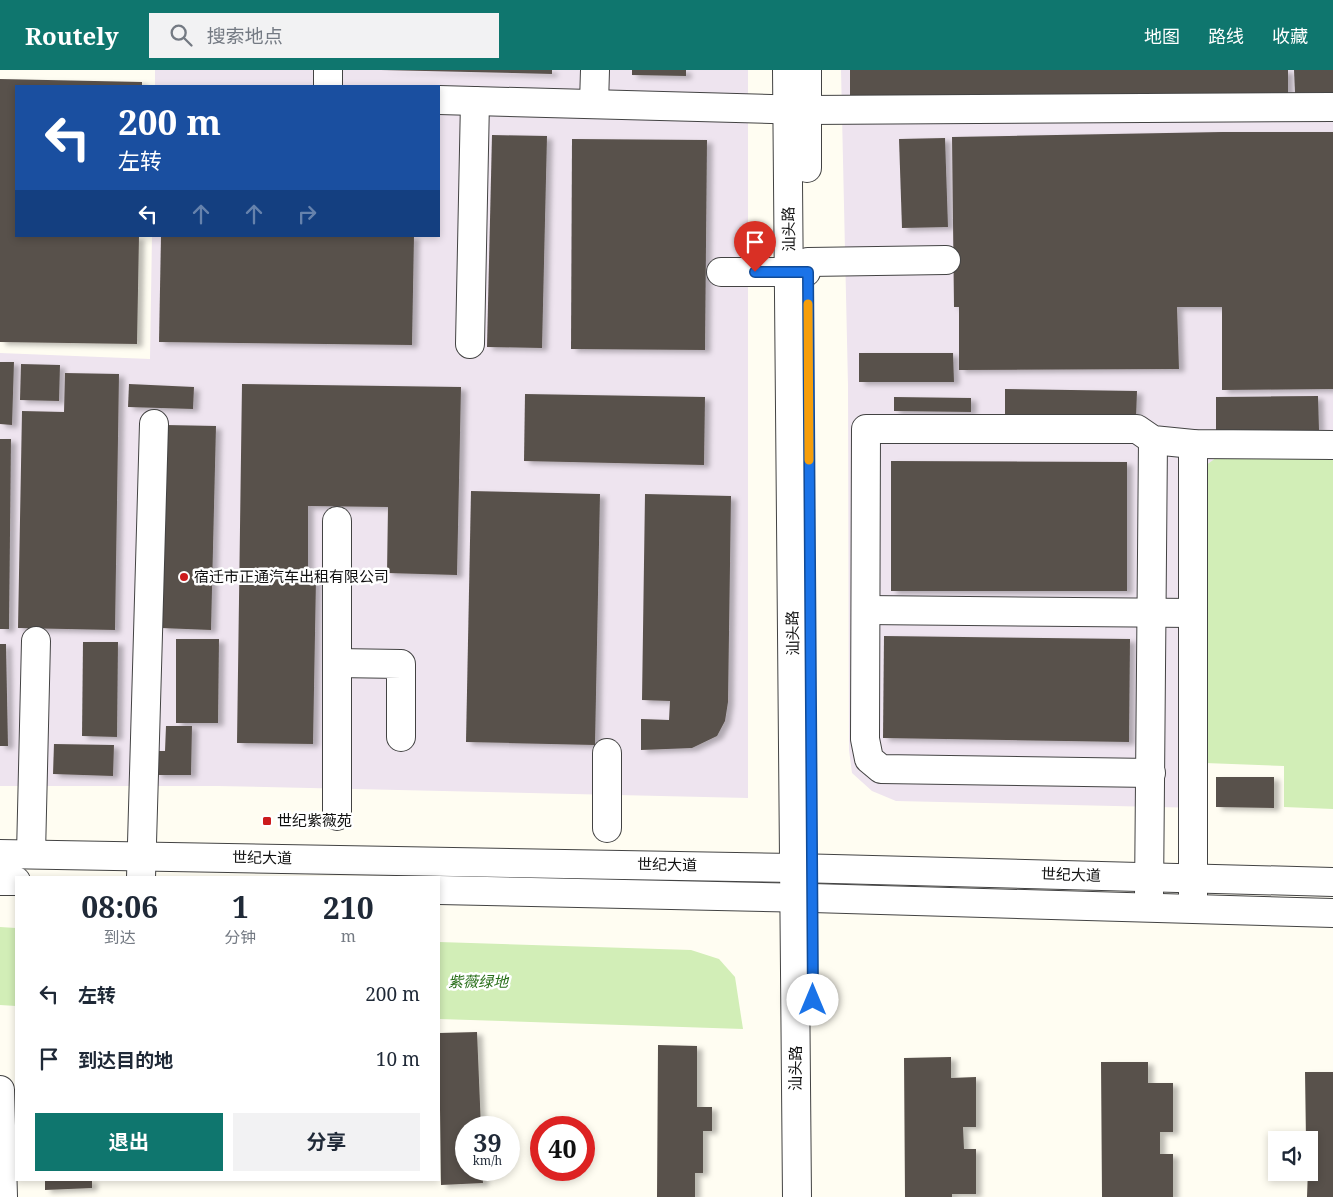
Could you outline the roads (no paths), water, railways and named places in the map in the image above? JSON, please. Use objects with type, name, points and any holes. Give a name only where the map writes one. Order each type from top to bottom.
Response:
[{"type":"street","points":[[328,70],[328,85]]},
{"type":"street","points":[[594,104],[595,70]]},
{"type":"street","name":"汕头路","points":[[787,70],[797,109],[801,268],[803,868],[814,1197]]},
{"type":"street","name":"汕头路","points":[[797,109],[806,70]]},
{"type":"street","points":[[440,100],[797,109],[1333,107]]},
{"type":"street","points":[[470,344],[475,100]]},
{"type":"street","points":[[722,272],[946,260]]},
{"type":"street","points":[[141,867],[154,424]]},
{"type":"street","points":[[1193,756],[1151,765],[881,769],[869,758],[865,739],[866,429],[1138,429],[1154,440],[1193,444],[1333,445]]},
{"type":"street","points":[[1149,908],[1154,440]]},
{"type":"street","points":[[1193,444],[1193,909]]},
{"type":"street","points":[[337,521],[337,816]]},
{"type":"street","points":[[866,610],[1193,613]]},
{"type":"street","points":[[31,854],[36,641]]},
{"type":"street","points":[[337,663],[401,664],[401,737]]},
{"type":"street","points":[[607,753],[607,828]]},
{"type":"street","name":"世纪大道","points":[[0,854],[31,854],[141,867],[803,868],[1333,882]]},
{"type":"street","points":[[0,881],[15,881]]},
{"type":"street","name":"世纪大道","points":[[440,890],[804,897],[1333,913]]},
{"type":"street","name":"汕头路","points":[[796,1197],[804,897]]},
{"type":"street","points":[[0,1090],[3,1197]]},
{"type":"place","name":"宿迁市正通汽车出租有限公司","points":[[184,577]]},
{"type":"place","name":"世纪紫薇苑","points":[[267,821]]},
{"type":"park label","name":"紫薇绿地","points":[[478,982]]}]
